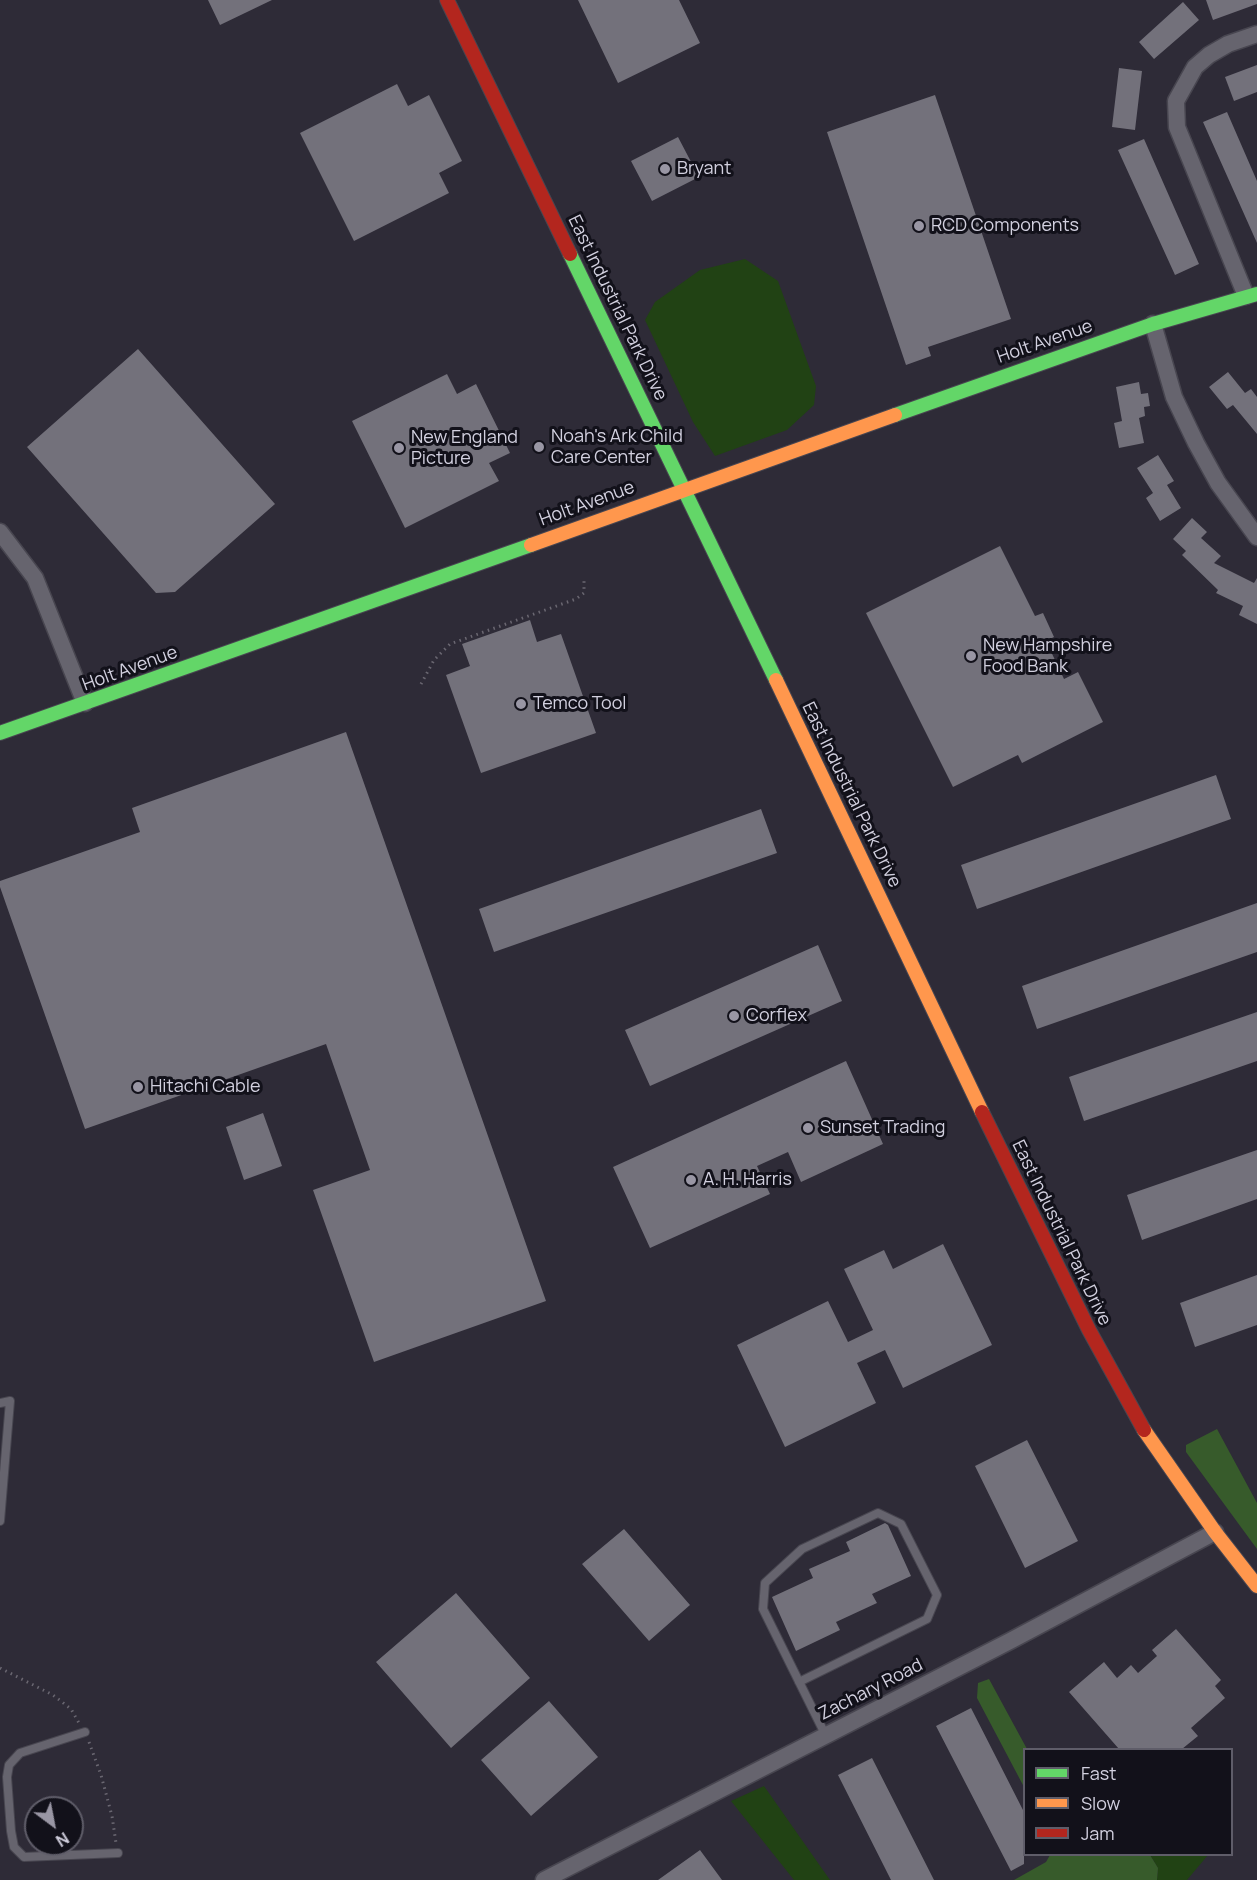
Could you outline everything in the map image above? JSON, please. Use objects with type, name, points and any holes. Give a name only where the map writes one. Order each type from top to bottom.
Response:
[{"type":"street","name":"East Industrial Park Drive","points":[[447,0],[1011,1173],[1089,1330],[1126,1401],[1151,1441],[1215,1532],[1257,1586]]},
{"type":"street","points":[[1251,295],[1178,127],[1176,101],[1195,67],[1209,55],[1228,44],[1257,34]]},
{"type":"street","name":"Holt Avenue","points":[[0,734],[1153,324],[1251,295]]},
{"type":"street","points":[[1153,324],[1174,397],[1196,443],[1218,483],[1257,537]]},
{"type":"street","points":[[0,532],[34,578],[85,703]]},
{"type":"street","name":"Zachary Road","points":[[544,1880],[1010,1641],[1215,1532]]},
{"type":"lane","points":[[0,1404],[10,1401],[0,1521]]},
{"type":"lane","points":[[799,1682],[927,1619],[937,1595],[901,1524],[878,1513],[802,1549],[765,1583],[763,1609],[799,1682],[826,1736]]},
{"type":"lane","points":[[85,1732],[20,1753],[9,1765],[7,1777],[14,1847],[24,1857],[118,1853]]},
{"type":"path","points":[[420,684],[434,660],[450,644],[576,599],[584,593],[584,578]]},
{"type":"green space","points":[[745,259],[778,281],[816,386],[814,405],[787,430],[715,456],[693,422],[645,320],[655,302],[700,270]]},
{"type":"green space","points":[[1217,1429],[1257,1503],[1257,1549],[1186,1452],[1186,1445]]},
{"type":"green space","points":[[989,1679],[1026,1748],[1023,1748],[1023,1785],[977,1698],[978,1683]]},
{"type":"green space","points":[[764,1786],[830,1880],[794,1880],[731,1801]]},
{"type":"green space","points":[[1049,1856],[1151,1856],[1158,1868],[1157,1880],[1014,1880],[1046,1862]]},
{"type":"green space","points":[[1151,1856],[1207,1856],[1187,1880],[1157,1880],[1158,1868]]},
{"type":"building","points":[[208,0],[272,0],[220,25]]},
{"type":"building","points":[[578,0],[679,0],[700,43],[618,83]]},
{"type":"building","points":[[1206,0],[1257,0],[1257,4],[1213,20]]},
{"type":"building","points":[[1183,2],[1199,20],[1154,59],[1139,42]]},
{"type":"building","points":[[1257,65],[1257,92],[1234,101],[1225,77]]},
{"type":"building","points":[[1119,68],[1142,71],[1135,130],[1112,127]]},
{"type":"building","points":[[397,84],[408,106],[429,95],[462,161],[439,173],[449,193],[354,241],[300,133]]},
{"type":"building","name":"RCD Components","points":[[935,95],[1011,319],[928,347],[931,356],[906,365],[827,132]]},
{"type":"building","points":[[1227,112],[1257,181],[1257,243],[1203,122]]},
{"type":"building","name":"Bryant","points":[[678,137],[699,177],[652,201],[631,161]]},
{"type":"building","points":[[1144,139],[1199,264],[1175,275],[1118,150]]},
{"type":"building","points":[[138,349],[275,504],[175,592],[156,593],[27,447]]},
{"type":"building","points":[[1228,372],[1245,393],[1251,389],[1257,397],[1257,434],[1233,405],[1227,409],[1209,387]]},
{"type":"building","points":[[447,374],[457,394],[476,384],[510,453],[489,463],[499,481],[405,528],[352,421]]},
{"type":"building","points":[[1139,382],[1141,394],[1148,393],[1150,406],[1144,407],[1145,416],[1139,418],[1144,443],[1119,448],[1114,423],[1122,421],[1116,387]]},
{"type":"building","points":[[1158,455],[1174,481],[1167,485],[1181,508],[1160,521],[1146,498],[1153,493],[1137,468]]},
{"type":"building","points":[[1192,518],[1207,532],[1201,538],[1221,556],[1214,563],[1254,583],[1257,578],[1257,624],[1239,615],[1243,606],[1216,593],[1218,590],[1182,555],[1186,551],[1173,539]]},
{"type":"building","name":"New Hampshire Food Bank","points":[[1000,546],[1035,616],[1043,613],[1054,637],[1046,641],[1064,679],[1078,672],[1103,722],[1022,763],[1018,755],[953,787],[866,613]]},
{"type":"building","name":"Temco Tool","points":[[530,620],[537,642],[561,634],[596,733],[481,773],[446,675],[470,666],[462,644]]},
{"type":"building","name":"Hitachi Cable","points":[[346,732],[546,1301],[374,1362],[313,1190],[370,1170],[326,1044],[85,1129],[0,887],[0,881],[140,832],[132,808]]},
{"type":"building","points":[[1216,775],[1231,819],[977,909],[961,865]]},
{"type":"building","points":[[761,809],[777,853],[494,952],[479,909]]},
{"type":"building","points":[[1257,903],[1257,952],[1037,1029],[1022,986]]},
{"type":"building","name":"Corflex","points":[[818,945],[842,1001],[650,1086],[625,1030]]},
{"type":"building","points":[[1257,1012],[1257,1061],[1084,1121],[1069,1077]]},
{"type":"building","points":[[846,1061],[883,1144],[801,1182],[788,1152],[757,1166],[770,1194],[650,1248],[613,1167]]},
{"type":"building","points":[[263,1113],[282,1166],[244,1180],[226,1127]]},
{"type":"building","points":[[1257,1150],[1257,1199],[1142,1240],[1127,1195]]},
{"type":"building","points":[[943,1244],[992,1345],[903,1388],[885,1350],[857,1363],[876,1403],[785,1447],[737,1345],[828,1301],[848,1342],[873,1330],[844,1269],[884,1250],[893,1269]]},
{"type":"building","points":[[1257,1275],[1257,1325],[1195,1347],[1180,1303]]},
{"type":"building","points":[[1027,1440],[1078,1541],[1025,1568],[975,1466]]},
{"type":"building","points":[[885,1523],[888,1525],[911,1576],[872,1594],[877,1603],[836,1622],[840,1630],[796,1651],[772,1597],[813,1578],[809,1569],[850,1551],[846,1542]]},
{"type":"building","points":[[624,1529],[690,1605],[649,1641],[582,1564]]},
{"type":"building","points":[[456,1593],[530,1678],[451,1748],[376,1662]]},
{"type":"building","points":[[1176,1629],[1221,1680],[1215,1686],[1225,1698],[1191,1728],[1198,1736],[1183,1748],[1118,1748],[1069,1692],[1104,1662],[1117,1678],[1131,1665],[1138,1673],[1157,1656],[1152,1650]]},
{"type":"building","points":[[549,1701],[598,1757],[531,1816],[481,1760]]},
{"type":"building","points":[[971,1708],[1023,1810],[1024,1864],[1011,1871],[936,1726]]},
{"type":"building","points":[[872,1758],[934,1880],[891,1880],[838,1775]]},
{"type":"building","points":[[700,1850],[722,1880],[658,1880]]},
{"type":"traffic: fast","points":[[570,254],[776,680]]},
{"type":"traffic: fast","points":[[895,415],[1153,324],[1257,294]]},
{"type":"traffic: fast","points":[[0,733],[531,545]]},
{"type":"traffic: slow","points":[[531,545],[895,415]]},
{"type":"traffic: slow","points":[[776,680],[982,1112]]},
{"type":"traffic: slow","points":[[1144,1430],[1215,1532],[1257,1586]]},
{"type":"traffic: jam","points":[[447,0],[570,254]]},
{"type":"traffic: jam","points":[[982,1112],[1089,1330],[1144,1430]]},
{"type":"place","name":"Bryant","points":[[665,169]]},
{"type":"place","name":"RCD Components","points":[[919,226]]},
{"type":"place","name":"Noah's Ark Child Care Center","points":[[539,447]]},
{"type":"place","name":"New England Picture","points":[[399,448]]},
{"type":"place","name":"New Hampshire Food Bank","points":[[971,656]]},
{"type":"place","name":"Temco Tool","points":[[521,704]]},
{"type":"place","name":"Corflex","points":[[734,1016]]},
{"type":"place","name":"Hitachi Cable","points":[[138,1087]]},
{"type":"place","name":"Sunset Trading","points":[[808,1128]]},
{"type":"place","name":"A. H. Harris","points":[[691,1180]]}]
